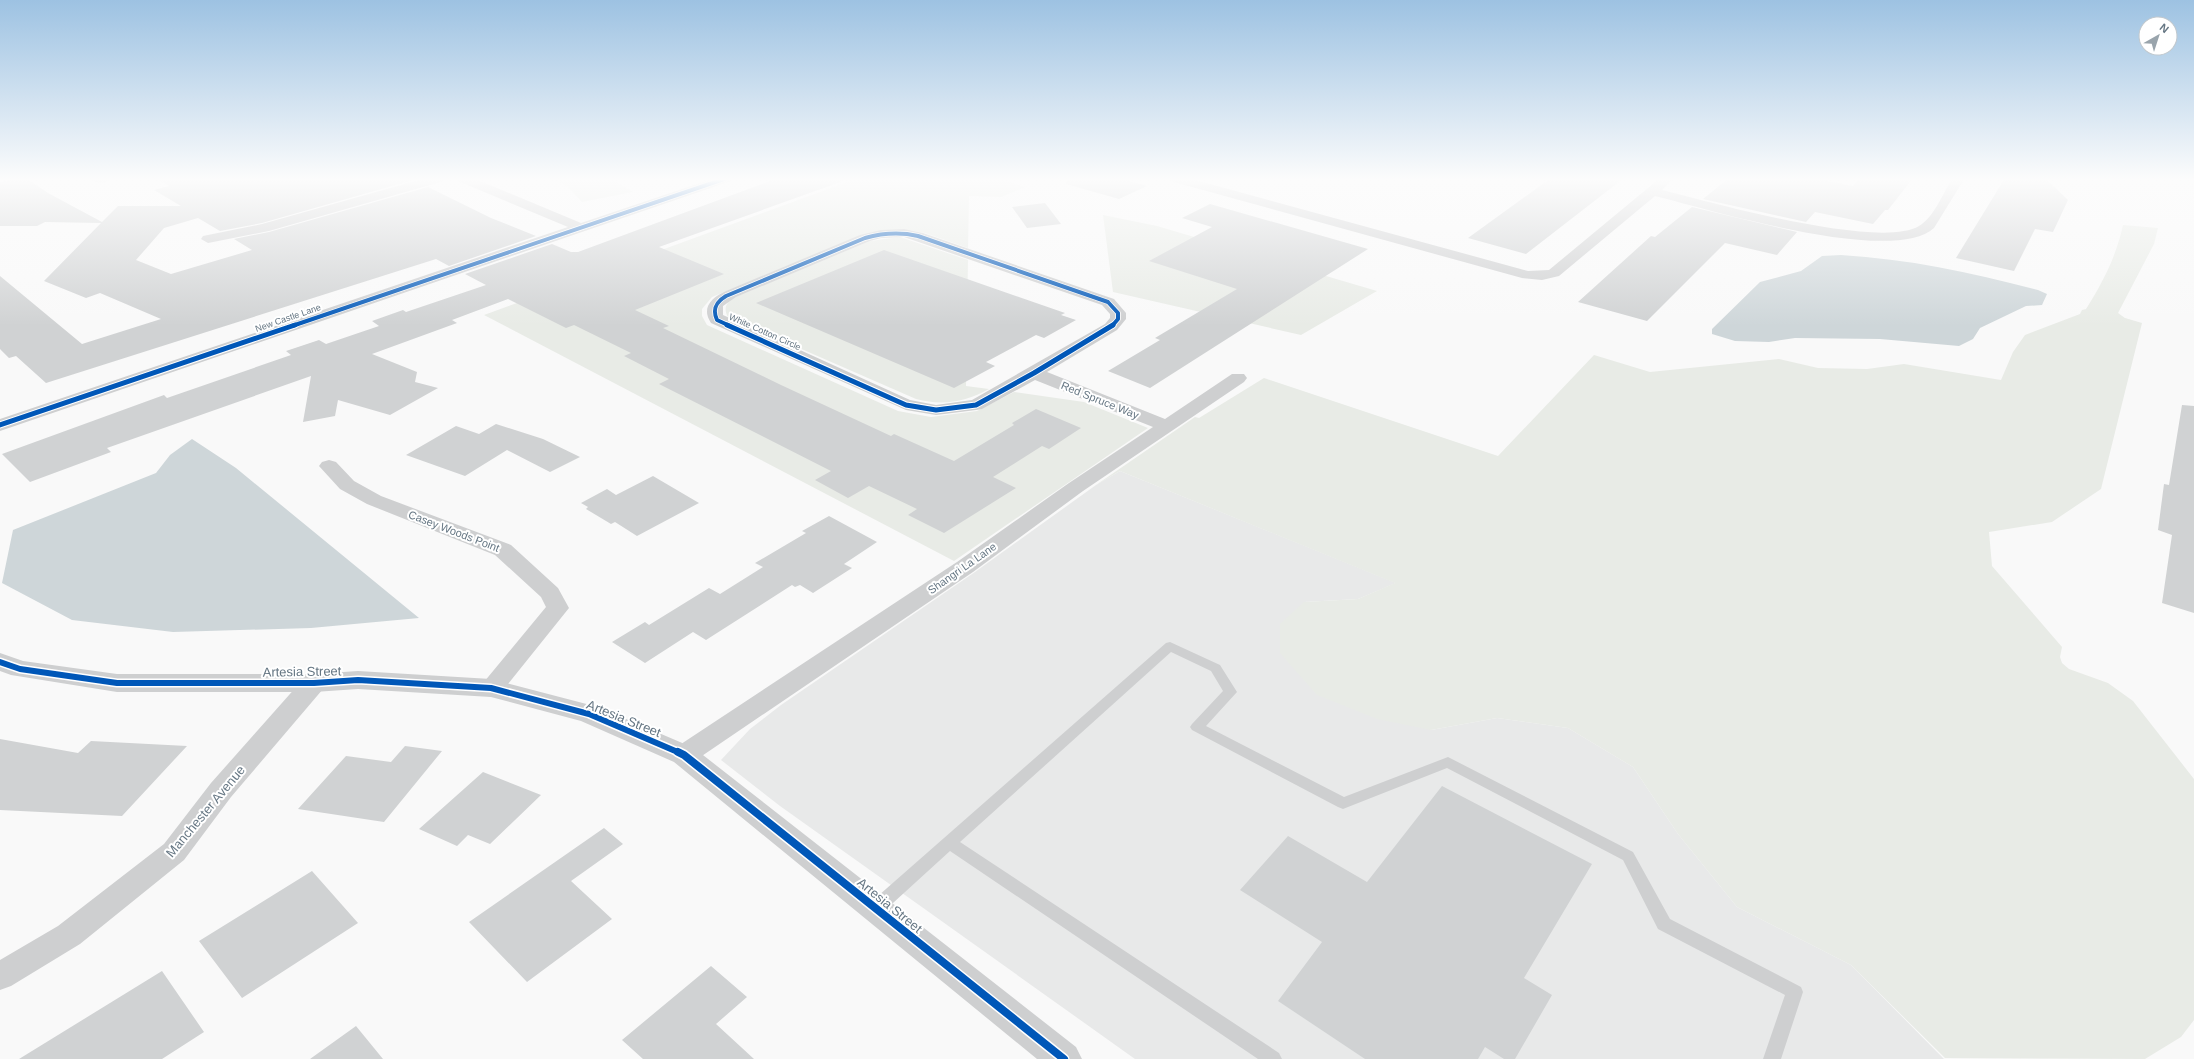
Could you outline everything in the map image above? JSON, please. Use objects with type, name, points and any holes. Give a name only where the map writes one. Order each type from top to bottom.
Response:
[{"type":"street","points":[[208,240],[266,227]]},
{"type":"street","points":[[1354,227],[1527,275],[1542,276],[1554,273],[1608,227]]},
{"type":"street","points":[[1812,227],[1836,233],[1888,237],[1908,235],[1925,227]]},
{"type":"street","name":"New Castle Lane","points":[[0,425],[581,228]]},
{"type":"street","name":"White Cotton Circle","points":[[896,234],[918,236],[1108,302],[1114,307],[1118,313],[1118,319],[1111,327],[1034,374],[976,405],[936,410],[922,409],[906,405],[717,320],[713,314],[713,308],[720,299],[865,238],[896,234]]},
{"type":"street","name":"Red Spruce Way","points":[[1034,374],[1166,426]]},
{"type":"street","name":"Shangri La Lane","points":[[684,755],[964,567],[1166,426],[1238,378]]},
{"type":"street","name":"Casey Woods Point","points":[[329,466],[347,485],[374,500],[503,550],[550,593],[558,608],[491,688]]},
{"type":"street","name":"Artesia Street","points":[[0,662],[20,669],[117,683],[314,683],[358,680],[491,688],[589,714],[684,755],[1064,1059]]},
{"type":"street","name":"Manchester Avenue","points":[[0,976],[69,935],[174,852],[221,790],[314,683]]},
{"type":"lane","points":[[876,908],[1170,646],[1216,668],[1230,692],[1196,727],[1343,803],[1448,762],[1628,856],[1664,924],[1795,992],[1772,1059]]},
{"type":"lane","points":[[949,842],[1273,1059]]},
{"type":"shaded area","points":[[723,227],[968,227],[968,248],[925,233],[909,230],[859,236],[712,297],[702,309],[702,316],[707,325],[898,411],[931,417],[977,411],[1014,392],[1084,402],[1148,428],[954,561],[484,315]]},
{"type":"shaded area","points":[[1105,227],[1162,227],[1377,291],[1301,335],[1113,292]]},
{"type":"shaded area","points":[[2122,227],[2158,228],[2154,244],[2118,313],[2125,318],[2142,323],[2101,489],[2052,522],[1989,532],[1992,566],[2062,647],[2060,657],[2062,663],[2069,669],[2108,683],[2133,701],[2194,779],[2194,1020],[2181,1037],[2145,1059],[1945,1058],[1851,965],[1737,907],[1678,834],[1633,767],[1568,728],[1497,718],[1431,730],[1377,719],[1317,695],[1280,653],[1280,624],[1304,602],[1358,599],[1395,583],[1120,471],[1096,485],[1195,417],[1199,418],[1264,378],[1498,456],[1594,355],[1650,372],[1779,359],[1818,368],[1867,369],[1904,364],[2001,380],[2013,352],[2025,335],[2080,314],[2082,310],[2086,309],[2108,269]]},
{"type":"shaded area","points":[[900,237],[968,260],[966,386],[989,389],[972,397],[954,402],[935,402],[916,399],[728,317],[726,313],[727,304],[738,296],[870,241]]},
{"type":"shaded area","points":[[1841,255],[1916,263],[2014,284],[2038,290],[2047,294],[2042,305],[2026,306],[1980,328],[1973,339],[1959,346],[1880,339],[1795,338],[1769,342],[1735,341],[1712,334],[1712,329],[1760,282],[1801,271],[1822,256]]},
{"type":"shaded area","points":[[192,439],[236,468],[419,618],[311,628],[173,632],[72,620],[2,583],[13,530],[156,473],[170,455]]},
{"type":"shaded area","points":[[1120,471],[1396,583],[1358,599],[1304,602],[1431,730],[1497,718],[1568,728],[1633,767],[1678,834],[1737,907],[1851,965],[1944,1059],[1135,1059],[780,806],[721,760],[750,729],[781,705],[975,572],[1096,485]]},
{"type":"building","points":[[97,227],[166,227],[136,260],[171,274],[252,250],[234,239],[285,227],[515,227],[536,236],[449,266],[436,259],[46,383],[16,356],[9,358],[0,349],[0,276],[82,344],[161,319],[100,293],[86,298],[44,281]]},
{"type":"building","points":[[214,227],[239,227],[220,231]]},
{"type":"building","points":[[644,227],[714,227],[659,247],[724,274],[635,310],[669,326],[663,328],[781,385],[891,436],[894,434],[954,461],[1014,425],[1012,423],[1036,409],[1081,428],[1049,449],[1042,446],[993,477],[1016,488],[944,533],[908,515],[917,509],[869,486],[848,498],[815,480],[831,471],[659,384],[669,379],[624,356],[631,353],[574,325],[566,328],[508,299],[452,320],[457,323],[372,354],[417,372],[415,382],[438,388],[390,415],[338,400],[335,416],[303,422],[311,376],[107,448],[111,452],[30,482],[2,454],[164,395],[167,398],[291,355],[286,351],[319,340],[326,344],[379,326],[372,321],[403,310],[406,312],[486,285],[465,274],[552,244],[571,252],[578,252]]},
{"type":"building","points":[[1211,227],[1292,227],[1368,249],[1150,388],[1108,371],[1160,340],[1155,338],[1237,289],[1149,261]]},
{"type":"building","points":[[1483,227],[1560,227],[1526,254],[1468,238]]},
{"type":"building","points":[[1667,227],[1778,227],[1797,232],[1777,255],[1725,243],[1647,321],[1578,302],[1651,236],[1655,237]]},
{"type":"building","points":[[1975,227],[2055,227],[2053,232],[2035,229],[2014,271],[1956,258]]},
{"type":"building","points":[[884,250],[1065,313],[1061,315],[1076,320],[1044,338],[1036,335],[986,362],[995,366],[954,388],[756,303]]},
{"type":"building","points":[[2182,405],[2194,406],[2194,613],[2162,603],[2172,535],[2158,530],[2164,484],[2169,485]]},
{"type":"building","points":[[496,424],[543,439],[580,457],[550,472],[507,450],[465,476],[406,455],[456,426],[479,434]]},
{"type":"building","points":[[653,476],[699,503],[637,536],[615,522],[611,524],[586,509],[588,507],[581,503],[607,489],[616,495]]},
{"type":"building","points":[[829,516],[877,542],[844,564],[852,568],[813,593],[800,585],[795,587],[792,585],[706,640],[693,632],[645,663],[612,642],[645,622],[649,625],[709,588],[720,594],[763,567],[755,563],[806,533],[802,531]]},
{"type":"building","points":[[0,739],[78,753],[91,741],[187,746],[122,816],[0,810]]},
{"type":"building","points":[[405,746],[442,751],[384,822],[298,809],[346,756],[391,762]]},
{"type":"building","points":[[483,772],[541,795],[490,844],[468,835],[457,846],[419,829]]},
{"type":"building","points":[[1442,786],[1592,864],[1524,978],[1552,995],[1515,1059],[1504,1059],[1485,1047],[1478,1059],[1365,1059],[1278,1001],[1322,942],[1240,890],[1288,836],[1367,882]]},
{"type":"building","points":[[604,828],[623,844],[571,881],[612,919],[527,982],[469,922]]},
{"type":"building","points":[[312,871],[358,923],[242,998],[199,941]]},
{"type":"building","points":[[711,966],[747,997],[716,1024],[754,1059],[643,1059],[622,1040]]},
{"type":"building","points":[[162,971],[204,1032],[162,1059],[19,1059]]},
{"type":"building","points":[[356,1026],[383,1059],[310,1059]]},
{"type":"cycle path","points":[[0,425],[582,227]]},
{"type":"cycle path","points":[[904,233],[918,236],[1108,302],[1118,313],[1118,319],[1111,327],[1034,373],[976,405],[936,410],[906,405],[717,320],[714,307],[719,301],[731,294],[865,238],[881,234],[904,233]]},
{"type":"cycle path","points":[[0,662],[20,669],[117,683],[314,683],[358,680],[491,688],[589,714],[684,755],[1064,1059]]}]
